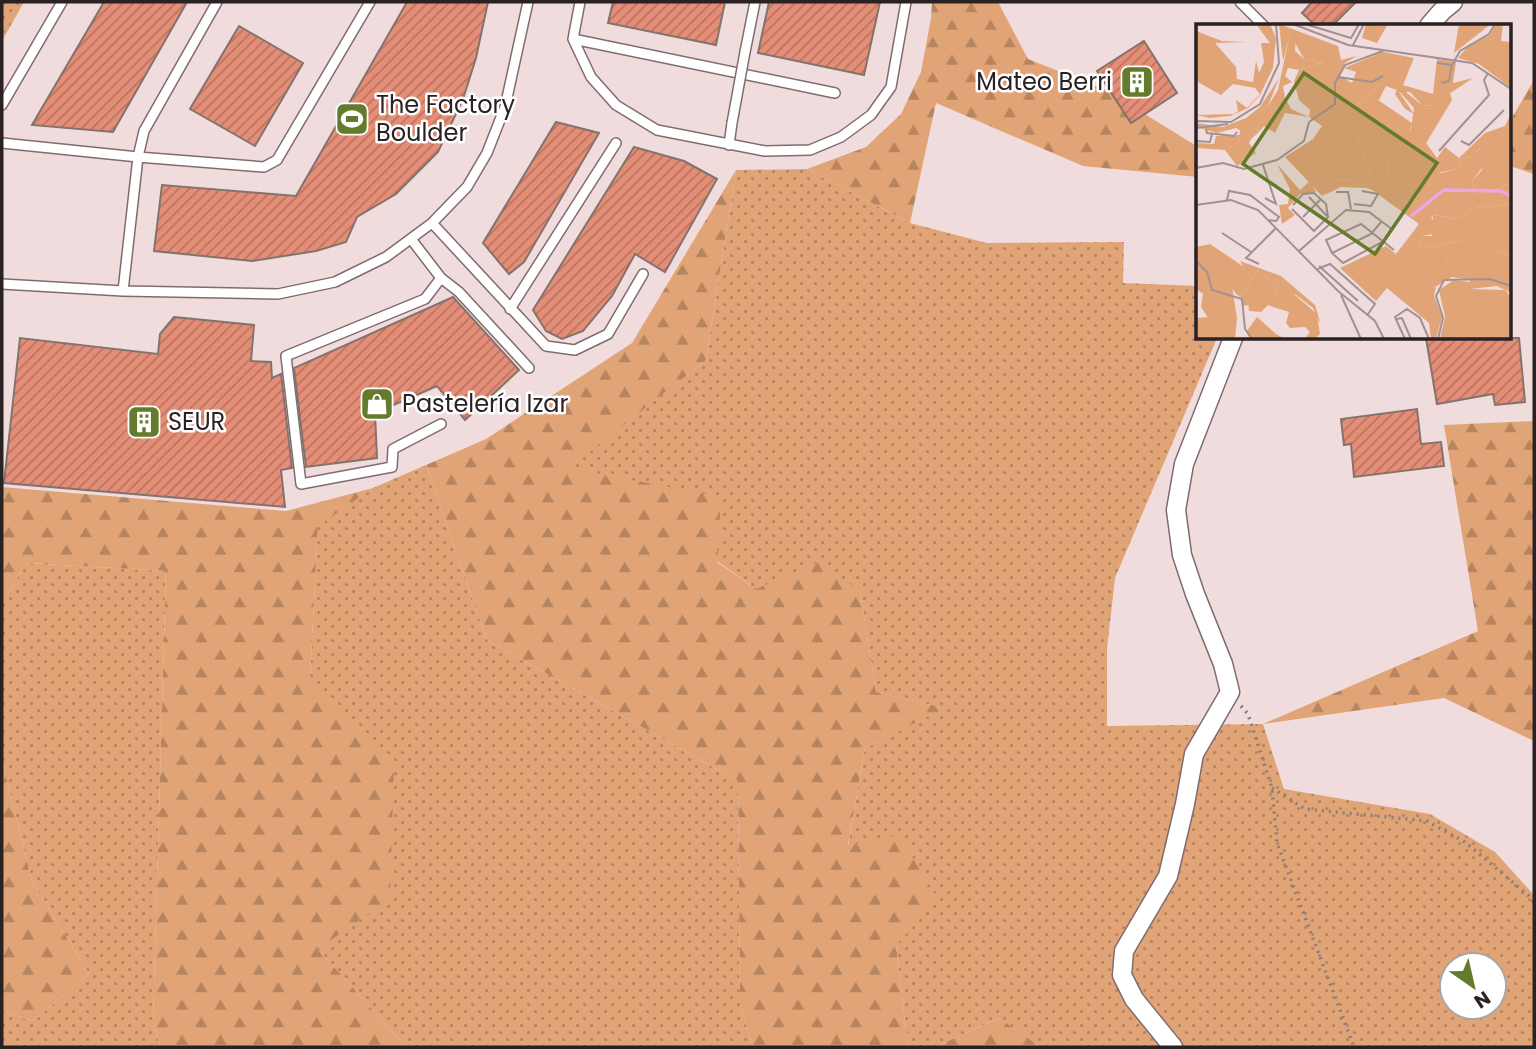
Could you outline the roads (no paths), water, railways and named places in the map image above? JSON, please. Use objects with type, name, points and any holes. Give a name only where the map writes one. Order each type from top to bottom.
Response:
[{"type":"street","points":[[1431,24],[1453,2]]},
{"type":"street","points":[[1173,1047],[1134,999],[1122,975],[1124,951],[1168,876],[1194,754],[1230,692],[1223,664],[1182,555],[1176,509],[1184,464],[1232,340]]},
{"type":"lane","points":[[2,105],[62,2]]},
{"type":"lane","points":[[123,291],[138,157],[144,131],[216,2]]},
{"type":"lane","points":[[2,143],[264,167],[278,160],[370,2]]},
{"type":"lane","points":[[2,284],[123,291],[278,294],[335,282],[386,257],[432,223],[467,187],[487,153],[506,107],[528,2]]},
{"type":"lane","points":[[580,2],[573,39],[591,77],[616,105],[657,130],[765,151],[810,150],[841,137],[870,115],[891,87],[906,2]]},
{"type":"lane","points":[[729,145],[755,2]]},
{"type":"lane","points":[[1240,2],[1262,24]]},
{"type":"lane","points":[[573,39],[835,93]]},
{"type":"lane","points":[[510,309],[617,143]]},
{"type":"lane","points":[[432,223],[546,346],[575,350],[608,334],[643,274]]},
{"type":"lane","points":[[411,239],[441,278],[459,292],[529,368]]},
{"type":"lane","points":[[441,278],[425,299],[286,356],[301,484],[392,467],[393,449],[441,424]]},
{"type":"place","name":"Mateo Berri","points":[[1137,82]]},
{"type":"place","name":"The Factory Boulder","points":[[352,119]]},
{"type":"place","name":"Pastelería Izar","points":[[377,404]]},
{"type":"place","name":"SEUR","points":[[144,422]]}]
